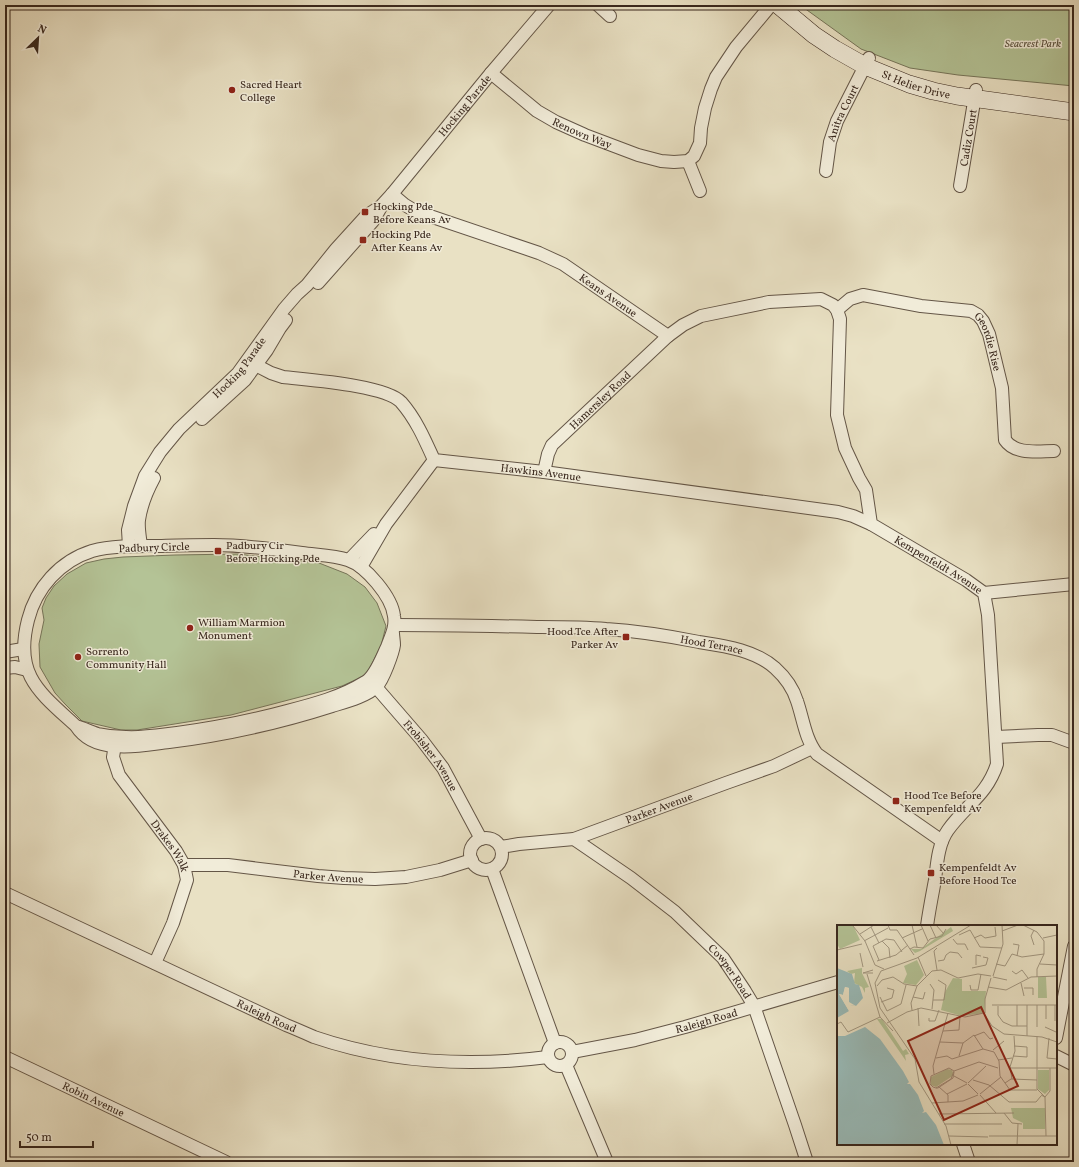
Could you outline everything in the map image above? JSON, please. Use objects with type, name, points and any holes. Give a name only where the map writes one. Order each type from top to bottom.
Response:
[{"type":"street","name":"Hocking Parade","points":[[135,546],[142,508],[149,487],[157,471],[174,446],[187,432],[245,380],[252,363],[275,321],[366,216],[381,206],[392,194],[549,5]]},
{"type":"street","points":[[598,5],[610,16]]},
{"type":"street","points":[[700,191],[688,161],[694,156],[700,143],[705,108],[711,90],[716,77],[736,47],[771,5]]},
{"type":"street","name":"St Helier Drive","points":[[778,5],[814,35],[835,49],[867,62],[976,94],[1074,112]]},
{"type":"street","name":"St Helier Drive","points":[[794,5],[835,39],[867,62]]},
{"type":"street","name":"Anitra Court","points":[[826,171],[832,132],[867,62]]},
{"type":"street","name":"Renown Way","points":[[491,73],[537,111],[556,122],[585,135],[638,155],[661,161],[688,161]]},
{"type":"street","name":"St Helier Drive","points":[[976,94],[1074,100]]},
{"type":"street","name":"Cadiz Court","points":[[960,186],[976,94]]},
{"type":"street","name":"Keans Avenue","points":[[392,194],[415,211],[539,253],[563,264],[668,336]]},
{"type":"street","name":"Geordie Rise","points":[[833,306],[863,295],[921,306],[971,311],[978,315],[983,321],[989,334],[1002,388],[1005,440],[1012,447],[1021,450],[1054,451]]},
{"type":"street","points":[[668,336],[683,324],[701,316],[769,302],[821,299],[833,306],[840,319],[837,415],[845,448],[866,490],[871,524]]},
{"type":"street","name":"Hamersley Road","points":[[544,472],[548,454],[552,445],[668,336]]},
{"type":"street","points":[[252,363],[271,373],[283,377],[369,388],[391,395],[400,401],[416,423],[434,460],[386,524],[361,567]]},
{"type":"street","name":"Hawkins Avenue","points":[[434,460],[544,472],[838,512],[854,516],[871,524]]},
{"type":"street","points":[[349,560],[386,524]]},
{"type":"street","name":"Kempenfeldt Avenue","points":[[871,524],[966,580],[984,593],[988,615],[997,764],[990,782],[983,792],[948,830],[942,841],[927,925]]},
{"type":"street","name":"Padbury Circle","points":[[214,545],[247,547],[331,556],[349,560],[361,567],[374,580],[388,599],[394,615],[394,629],[379,663],[373,684],[365,694],[350,701],[238,732],[198,739],[128,746],[116,741],[104,744],[91,741],[44,696],[27,670],[23,650],[28,622],[31,609],[39,593],[46,582],[55,573],[79,557],[92,551],[135,546],[214,545]]},
{"type":"street","points":[[984,593],[1074,584]]},
{"type":"street","name":"Hood Terrace","points":[[394,629],[605,629],[671,637],[731,647],[752,655],[764,660],[775,668],[791,687],[797,700],[812,748],[822,758],[942,841]]},
{"type":"street","points":[[5,652],[23,650]]},
{"type":"street","points":[[5,668],[15,667],[27,670]]},
{"type":"street","name":"Frobisher Avenue","points":[[373,684],[422,739],[443,768],[481,839]]},
{"type":"street","points":[[996,737],[1038,734],[1052,736],[1074,743]]},
{"type":"street","name":"Drakes Walk","points":[[116,741],[113,757],[119,774],[176,851],[184,865],[187,880],[172,923],[155,963]]},
{"type":"street","name":"Parker Avenue","points":[[501,847],[574,839],[774,766],[812,748]]},
{"type":"street","points":[[481,839],[492,839],[497,842],[501,847],[502,852],[500,862],[492,868],[486,870],[476,866],[470,854],[474,844],[481,839]]},
{"type":"street","name":"Cowper Road","points":[[574,839],[630,878],[674,912],[723,958],[754,1006],[796,1125],[807,1162]]},
{"type":"street","name":"Parker Avenue","points":[[184,865],[228,865],[318,876],[375,879],[406,877],[440,870],[472,860]]},
{"type":"street","points":[[492,868],[555,1043]]},
{"type":"street","name":"Raleigh Road","points":[[5,893],[313,1036],[395,1057],[445,1062],[522,1060],[548,1057]]},
{"type":"street","points":[[1057,1033],[1074,946]]},
{"type":"street","name":"Raleigh Road","points":[[572,1052],[635,1040],[685,1027],[837,982]]},
{"type":"street","points":[[562,1042],[566,1044],[572,1052],[571,1059],[566,1065],[555,1066],[548,1057],[549,1049],[555,1043],[562,1042]]},
{"type":"street","points":[[1057,1056],[1074,1065]]},
{"type":"street","name":"Robin Avenue","points":[[5,1057],[226,1162]]},
{"type":"street","points":[[566,1065],[607,1162]]},
{"type":"street","points":[[963,1145],[969,1162]]},
{"type":"green space","name":"Seacrest Park","points":[[800,5],[1074,5],[1074,86],[958,75],[910,68],[861,49]]},
{"type":"green space","points":[[237,554],[319,563],[347,574],[365,587],[377,603],[386,626],[381,646],[366,675],[342,686],[231,715],[137,730],[121,730],[82,721],[55,693],[40,667],[39,644],[44,620],[42,608],[46,598],[54,586],[67,574],[86,563],[104,559],[175,555]]},
{"type":"place","name":"Sacred Heart College","points":[[232,90]]},
{"type":"place","name":"Hocking Pde Before Keans Av","points":[[365,212]]},
{"type":"place","name":"Hocking Pde After Keans Av","points":[[363,240]]},
{"type":"place","name":"Padbury Cir Before Hocking Pde","points":[[218,551]]},
{"type":"place","name":"William Marmion Monument","points":[[190,628]]},
{"type":"place","name":"Hood Tce After Parker Av","points":[[626,637]]},
{"type":"place","name":"Sorrento Community Hall","points":[[78,657]]},
{"type":"place","name":"Hood Tce Before Kempenfeldt Av","points":[[896,801]]},
{"type":"place","name":"Kempenfeldt Av Before Hood Tce","points":[[931,873]]}]
